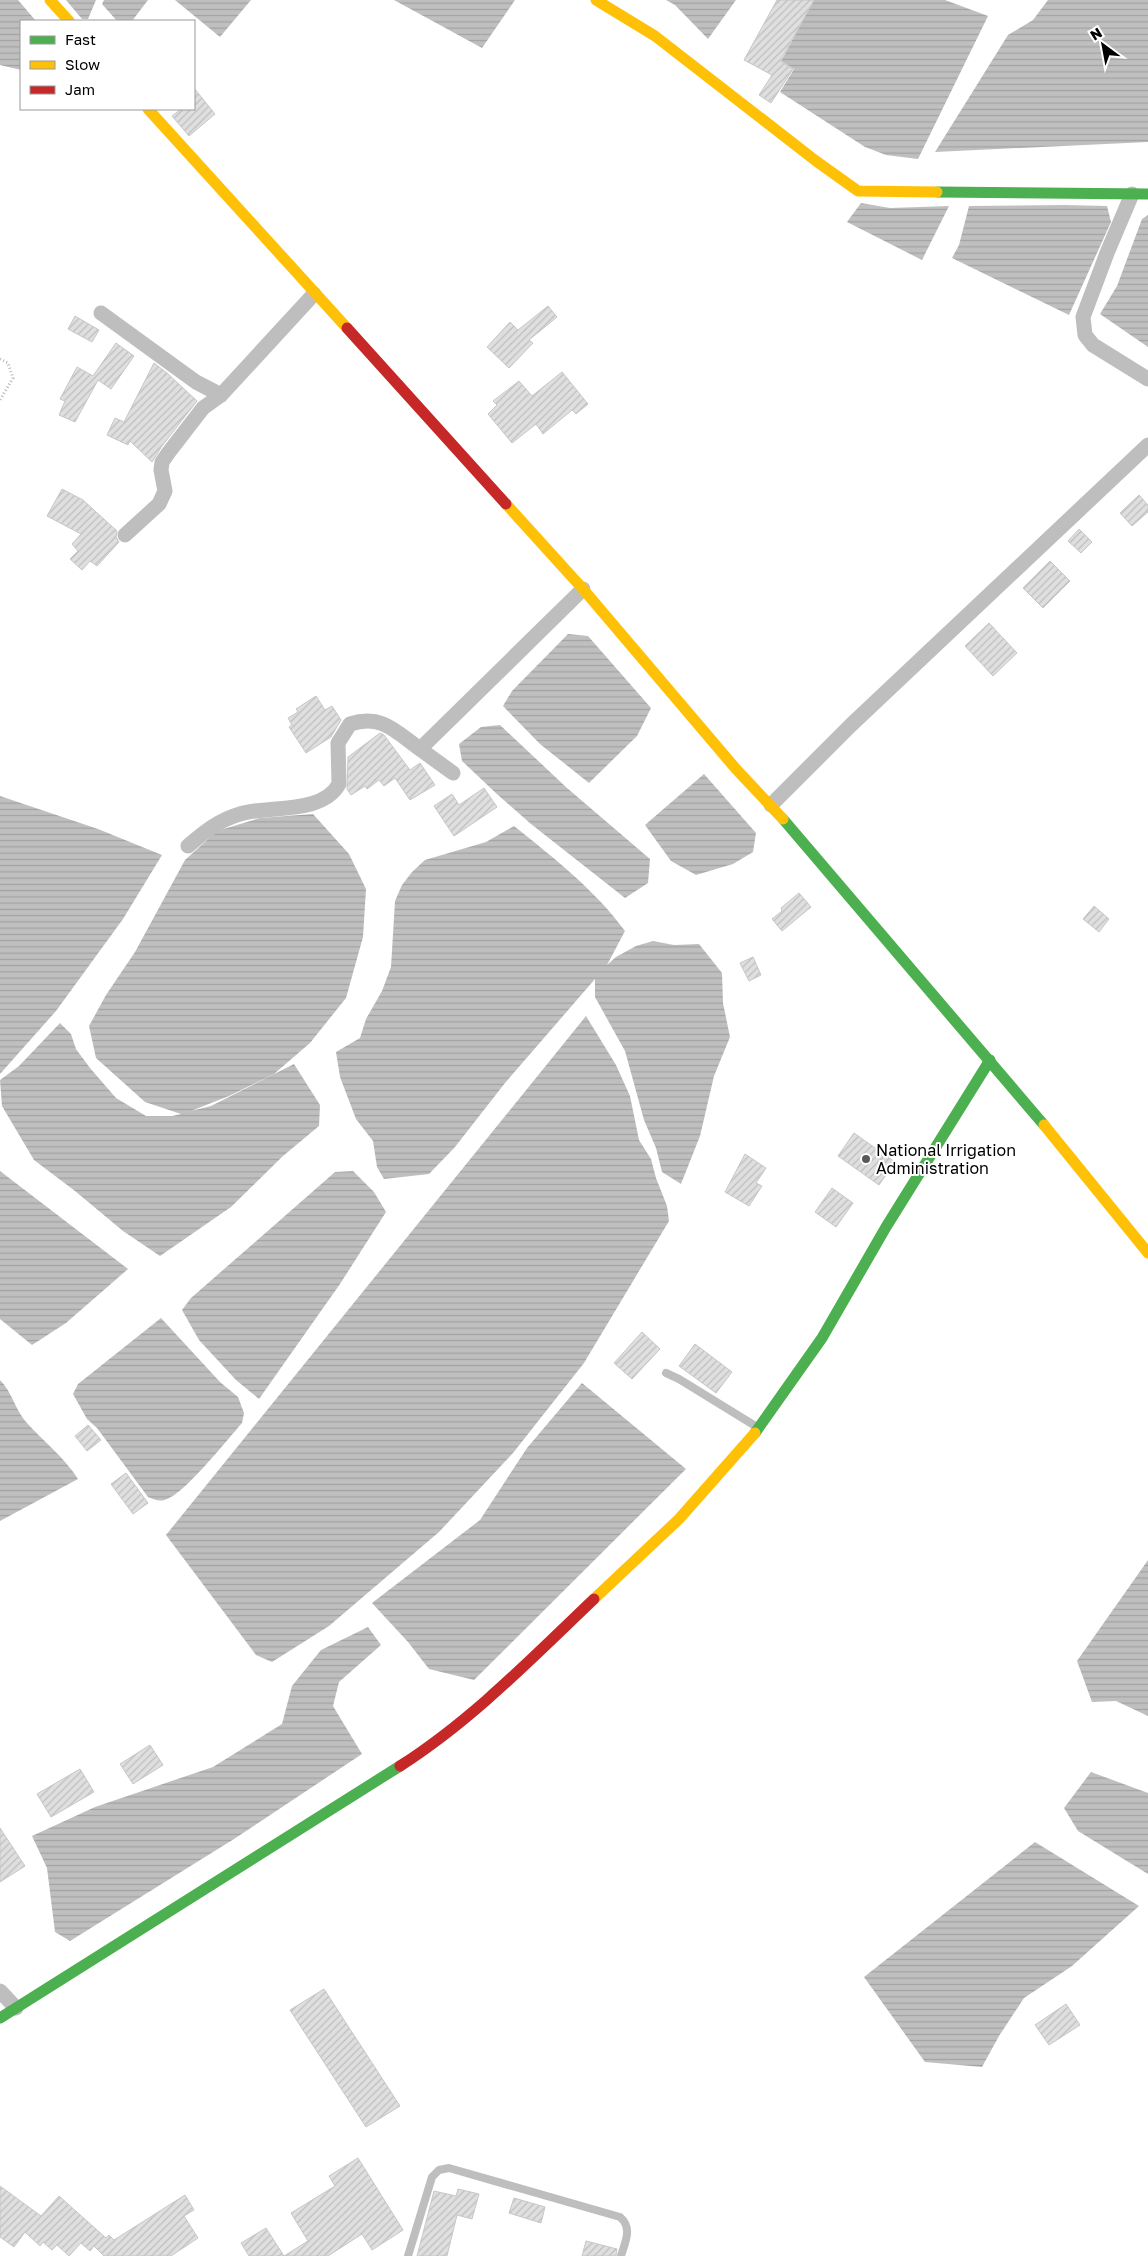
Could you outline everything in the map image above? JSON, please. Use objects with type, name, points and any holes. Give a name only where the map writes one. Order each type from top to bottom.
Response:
[{"type":"street","points":[[50,0],[69,20]]},
{"type":"street","points":[[596,0],[655,36],[816,161],[858,191],[1148,194]]},
{"type":"street","points":[[149,110],[583,589],[736,769],[771,805],[990,1060],[1148,1253]]},
{"type":"street","points":[[1132,194],[1083,317],[1085,335],[1093,345],[1148,379]]},
{"type":"street","points":[[125,535],[159,504],[166,491],[161,470],[162,462],[203,408],[221,395],[314,294]]},
{"type":"street","points":[[100,313],[196,382],[221,395]]},
{"type":"street","points":[[771,805],[851,725],[1148,444]]},
{"type":"street","points":[[420,749],[583,589]]},
{"type":"street","points":[[188,846],[215,824],[232,817],[264,810],[301,808],[327,797],[339,784],[338,743],[350,724],[370,720],[384,723],[453,773]]},
{"type":"street","points":[[0,2018],[429,1747],[486,1701],[679,1519],[748,1443],[822,1338],[886,1227],[990,1060]]},
{"type":"street","points":[[0,1991],[16,2008]]},
{"type":"lane","points":[[666,1373],[759,1428]]},
{"type":"lane","points":[[408,2256],[432,2176],[439,2170],[449,2168],[620,2217],[629,2228],[621,2256]]},
{"type":"path","points":[[0,359],[8,362],[13,378],[0,400]]},
{"type":"shaded area","points":[[0,0],[18,0],[35,20],[20,20],[20,70],[0,65]]},
{"type":"shaded area","points":[[66,0],[96,0],[88,19],[82,19]]},
{"type":"shaded area","points":[[104,0],[148,0],[133,20],[116,20],[102,4]]},
{"type":"shaded area","points":[[175,0],[251,0],[220,37]]},
{"type":"shaded area","points":[[394,0],[515,0],[482,48]]},
{"type":"shaded area","points":[[666,0],[736,0],[708,39],[675,5]]},
{"type":"shaded area","points":[[814,0],[945,0],[988,16],[918,159],[886,155],[865,147],[780,92],[794,69],[781,61]]},
{"type":"shaded area","points":[[1048,0],[1148,0],[1148,142],[935,152],[1008,35],[1033,20]]},
{"type":"shaded area","points":[[861,203],[890,208],[949,206],[922,260],[847,222]]},
{"type":"shaded area","points":[[969,206],[1107,206],[1111,222],[1069,315],[952,258],[959,245]]},
{"type":"shaded area","points":[[1148,215],[1148,347],[1100,314],[1117,286],[1142,219]]},
{"type":"shaded area","points":[[568,634],[588,636],[651,708],[637,736],[589,783],[540,744],[503,706],[512,691]]},
{"type":"shaded area","points":[[500,725],[567,788],[650,859],[648,883],[625,898],[531,824],[462,761],[459,744],[481,727]]},
{"type":"shaded area","points":[[704,774],[756,833],[753,852],[733,864],[696,875],[671,861],[645,825]]},
{"type":"shaded area","points":[[0,796],[98,829],[162,855],[123,919],[56,1011],[0,1074]]},
{"type":"shaded area","points":[[313,814],[349,854],[366,889],[363,937],[346,998],[310,1043],[274,1074],[229,1096],[191,1111],[211,1106],[294,1064],[320,1105],[319,1126],[283,1156],[231,1207],[160,1256],[123,1231],[34,1160],[2,1106],[0,1080],[19,1066],[60,1023],[71,1034],[76,1049],[90,1068],[116,1098],[146,1116],[181,1114],[145,1102],[96,1058],[89,1026],[106,995],[135,952],[185,860],[217,831],[260,818]]},
{"type":"shaded area","points":[[514,826],[559,862],[587,888],[625,931],[607,965],[616,957],[636,946],[653,941],[674,945],[699,944],[722,973],[723,1003],[730,1037],[714,1076],[700,1136],[681,1184],[662,1172],[656,1148],[644,1120],[625,1051],[595,997],[595,979],[505,1083],[455,1147],[429,1174],[384,1179],[377,1167],[373,1141],[356,1119],[340,1077],[336,1052],[360,1038],[366,1019],[382,991],[391,967],[395,901],[402,885],[425,860],[486,842]]},
{"type":"shaded area","points":[[586,1016],[616,1065],[630,1096],[639,1140],[651,1159],[667,1206],[669,1221],[584,1363],[513,1453],[439,1532],[329,1626],[272,1662],[256,1655],[166,1535]]},
{"type":"shaded area","points":[[0,1171],[128,1269],[66,1323],[32,1345],[0,1319]]},
{"type":"shaded area","points":[[353,1171],[374,1192],[386,1212],[340,1284],[259,1399],[236,1380],[199,1340],[182,1310],[191,1298],[335,1172]]},
{"type":"shaded area","points":[[161,1318],[220,1382],[238,1397],[244,1413],[242,1423],[195,1477],[175,1495],[167,1499],[155,1500],[148,1497],[97,1428],[87,1419],[73,1394],[78,1384]]},
{"type":"shaded area","points":[[0,1380],[8,1390],[26,1422],[60,1457],[78,1479],[0,1521]]},
{"type":"shaded area","points":[[582,1383],[686,1469],[474,1680],[429,1669],[408,1642],[372,1603],[480,1520],[527,1448]]},
{"type":"shaded area","points":[[1148,1560],[1148,1716],[1116,1701],[1092,1702],[1077,1661]]},
{"type":"shaded area","points":[[368,1627],[381,1645],[339,1682],[333,1706],[362,1754],[234,1839],[70,1941],[55,1932],[47,1868],[32,1836],[95,1807],[213,1767],[282,1724],[292,1686],[321,1650]]},
{"type":"shaded area","points":[[1091,1772],[1148,1793],[1148,1874],[1078,1831],[1064,1808]]},
{"type":"shaded area","points":[[1035,1842],[1139,1906],[1072,1966],[1024,1998],[999,2036],[982,2067],[925,2062],[864,1977]]},
{"type":"building","points":[[777,0],[814,0],[780,61],[793,69],[771,103],[759,95],[772,75],[744,60]]},
{"type":"building","points":[[195,89],[215,114],[189,136],[172,116],[180,110],[195,110]]},
{"type":"building","points":[[548,306],[557,317],[529,340],[533,343],[509,368],[487,347],[510,322],[518,330]]},
{"type":"building","points":[[75,316],[99,330],[92,342],[68,329]]},
{"type":"building","points":[[116,343],[134,356],[111,389],[98,380],[75,422],[59,415],[65,401],[60,399],[77,367],[93,376]]},
{"type":"building","points":[[154,363],[197,401],[152,462],[130,441],[128,445],[107,435],[115,418],[124,422]]},
{"type":"building","points":[[562,372],[588,404],[576,414],[572,410],[543,434],[536,424],[512,443],[488,414],[497,405],[493,401],[519,381],[532,396]]},
{"type":"building","points":[[62,489],[83,500],[117,531],[116,537],[119,542],[97,566],[90,561],[82,570],[70,559],[78,551],[72,544],[81,534],[47,516]]},
{"type":"building","points":[[1139,495],[1148,505],[1148,512],[1132,526],[1120,513]]},
{"type":"building","points":[[1079,529],[1092,542],[1081,553],[1068,541]]},
{"type":"building","points":[[1050,561],[1070,581],[1043,608],[1023,588]]},
{"type":"building","points":[[989,623],[1017,653],[993,676],[965,646]]},
{"type":"building","points":[[316,696],[325,710],[332,706],[341,720],[331,737],[306,753],[289,727],[292,725],[288,718],[298,712],[296,709]]},
{"type":"building","points":[[380,733],[384,735],[410,770],[420,763],[435,785],[410,800],[395,778],[384,786],[379,780],[367,789],[365,786],[351,795],[347,789],[348,757]]},
{"type":"building","points":[[484,788],[497,807],[454,836],[434,806],[452,794],[459,805]]},
{"type":"building","points":[[799,893],[811,907],[782,931],[772,919],[782,911],[781,908]]},
{"type":"building","points":[[1094,906],[1109,919],[1099,932],[1083,919]]},
{"type":"building","points":[[753,957],[761,975],[749,981],[740,963]]},
{"type":"building","name":"National Irrigation Administration","points":[[854,1133],[895,1162],[879,1185],[838,1156]]},
{"type":"building","points":[[745,1154],[766,1168],[756,1183],[762,1186],[749,1206],[725,1192]]},
{"type":"building","points":[[832,1188],[853,1203],[836,1227],[815,1212]]},
{"type":"building","points":[[642,1332],[660,1349],[632,1379],[614,1363]]},
{"type":"building","points":[[695,1344],[732,1372],[716,1393],[679,1366]]},
{"type":"building","points":[[88,1425],[101,1440],[87,1451],[75,1436]]},
{"type":"building","points":[[126,1473],[148,1503],[133,1514],[111,1484]]},
{"type":"building","points":[[150,1745],[163,1765],[133,1784],[120,1764]]},
{"type":"building","points":[[80,1769],[94,1792],[51,1817],[37,1794]]},
{"type":"building","points":[[0,1828],[25,1866],[0,1882]]},
{"type":"building","points":[[324,1989],[400,2106],[366,2127],[290,2010]]},
{"type":"building","points":[[1066,2004],[1080,2025],[1049,2045],[1035,2025]]},
{"type":"building","points":[[358,2158],[403,2230],[372,2250],[362,2234],[328,2256],[284,2256],[308,2241],[291,2213],[335,2186],[329,2176]]},
{"type":"building","points":[[0,2186],[41,2216],[59,2196],[106,2238],[109,2235],[114,2240],[185,2195],[194,2210],[184,2216],[198,2238],[171,2256],[104,2256],[94,2246],[90,2251],[81,2243],[69,2256],[57,2245],[52,2250],[43,2242],[40,2246],[25,2232],[14,2247],[0,2237]]},
{"type":"building","points":[[458,2189],[479,2194],[472,2219],[457,2215],[447,2256],[417,2256],[434,2191],[456,2196]]},
{"type":"building","points":[[514,2198],[545,2207],[541,2223],[509,2213]]},
{"type":"building","points":[[266,2228],[284,2256],[249,2256],[241,2243]]},
{"type":"building","points":[[586,2241],[617,2249],[616,2256],[582,2256]]},
{"type":"traffic: fast","points":[[937,192],[1148,194]]},
{"type":"traffic: fast","points":[[783,819],[1044,1125]]},
{"type":"traffic: fast","points":[[755,1433],[822,1338],[886,1227],[990,1060]]},
{"type":"traffic: fast","points":[[0,2018],[400,1766]]},
{"type":"traffic: slow","points":[[50,0],[68,20]]},
{"type":"traffic: slow","points":[[596,0],[655,36],[816,161],[858,191],[937,192]]},
{"type":"traffic: slow","points":[[149,110],[347,328]]},
{"type":"traffic: slow","points":[[506,504],[583,589],[736,769],[783,819]]},
{"type":"traffic: slow","points":[[1044,1125],[1148,1253]]},
{"type":"traffic: slow","points":[[594,1599],[679,1519],[755,1433]]},
{"type":"traffic: jam","points":[[347,328],[506,504]]},
{"type":"traffic: jam","points":[[400,1766],[477,1709],[594,1599]]},
{"type":"place","name":"National Irrigation Administration","points":[[866,1159]]}]
